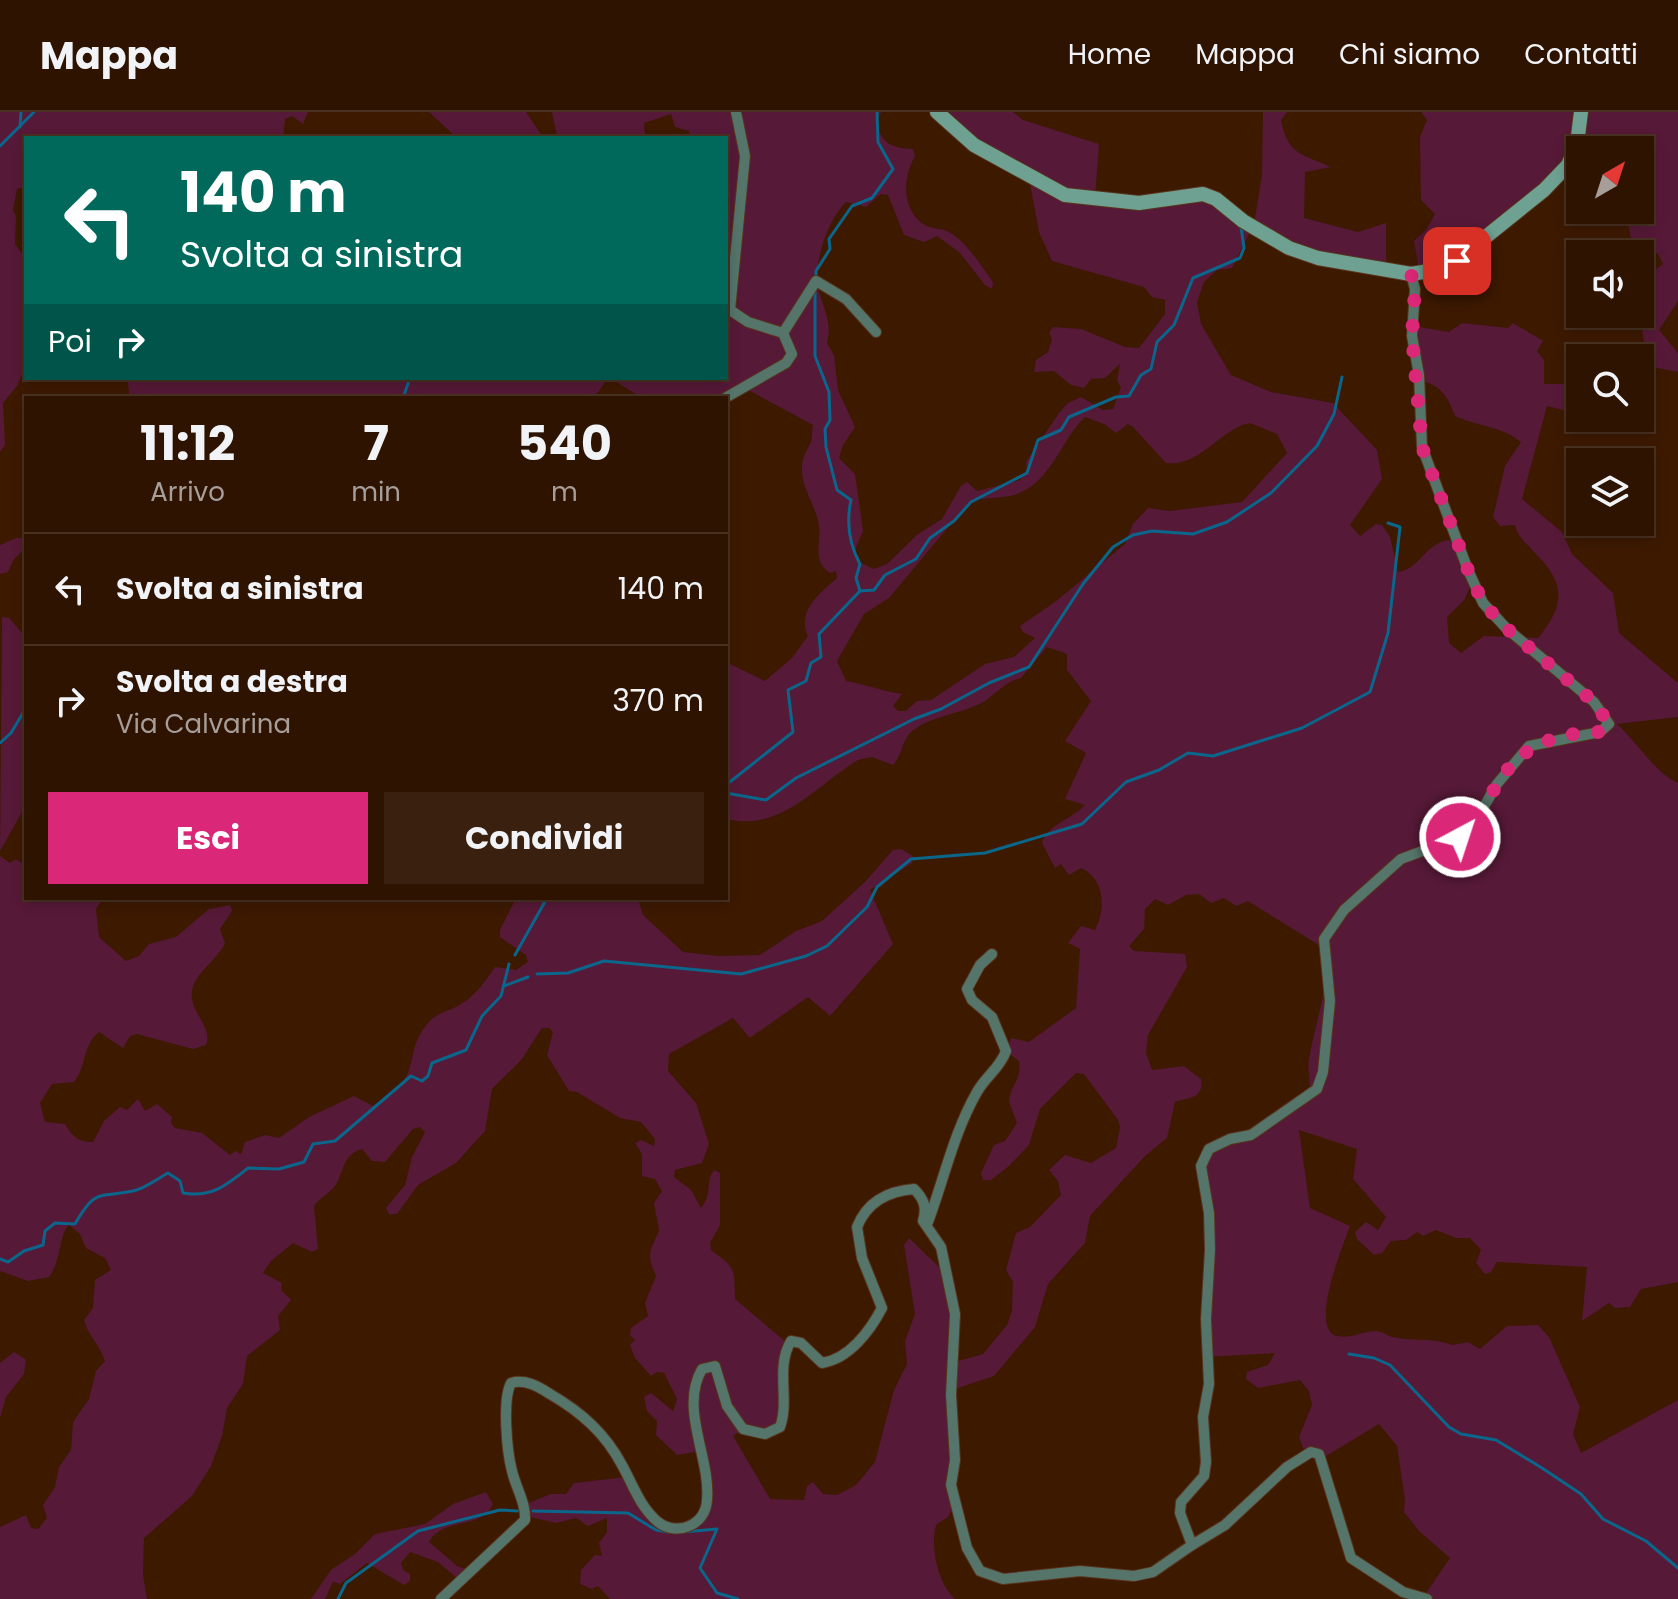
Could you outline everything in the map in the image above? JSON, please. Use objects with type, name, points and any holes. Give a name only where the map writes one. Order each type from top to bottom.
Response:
[{"type":"street","points":[[728,396],[786,363],[792,354],[783,333],[748,322],[730,310],[745,156],[736,112]]},
{"type":"street","points":[[937,112],[974,145],[1065,195],[1139,203],[1203,194],[1216,199],[1253,228],[1289,248],[1318,258],[1411,274],[1447,268],[1544,190],[1568,165],[1577,144],[1581,112]]},
{"type":"street","points":[[1192,1545],[1180,1513],[1181,1502],[1204,1476],[1206,1462],[1203,1417],[1209,1384],[1206,1319],[1210,1250],[1209,1213],[1201,1166],[1209,1149],[1251,1135],[1317,1089],[1323,1072],[1330,1001],[1324,939],[1344,910],[1401,859],[1460,837],[1474,824],[1503,775],[1529,746],[1600,732],[1609,724],[1594,702],[1506,628],[1483,603],[1468,570],[1422,447],[1412,336],[1415,289],[1411,274]]},
{"type":"street","points":[[783,333],[816,281],[846,299],[876,332]]},
{"type":"street","points":[[926,1228],[978,1089],[1001,1064],[1006,1051],[992,1017],[972,1000],[967,989],[980,965],[992,954]]},
{"type":"street","points":[[441,1599],[525,1520],[526,1510],[512,1470],[507,1439],[508,1389],[511,1383],[519,1380],[538,1386],[575,1409],[604,1435],[641,1504],[660,1524],[686,1529],[702,1517],[708,1502],[695,1416],[695,1380],[702,1369],[715,1366],[727,1406],[743,1429],[765,1434],[780,1427],[787,1409],[785,1351],[791,1341],[801,1343],[822,1363],[835,1361],[871,1329],[882,1308],[862,1258],[857,1227],[862,1214],[886,1194],[914,1189],[926,1210],[923,1221],[926,1228],[941,1247],[955,1314],[951,1395],[955,1460],[951,1485],[967,1548],[980,1571],[1003,1579],[1080,1571],[1134,1576],[1153,1572],[1225,1525],[1287,1467],[1311,1452],[1319,1454],[1351,1558],[1403,1592],[1427,1599]]},
{"type":"shaded area","points":[[0,112],[308,112],[303,124],[292,116],[285,119],[283,136],[24,136],[24,187],[17,189],[13,210],[16,216],[15,244],[24,256],[24,370],[17,386],[3,403],[5,445],[0,452]]},
{"type":"shaded area","points":[[429,112],[526,112],[542,136],[455,136]]},
{"type":"shaded area","points":[[552,112],[881,112],[876,124],[885,140],[894,146],[913,149],[915,156],[906,183],[911,210],[926,226],[945,230],[964,244],[993,282],[992,289],[985,285],[959,252],[937,236],[924,242],[904,235],[888,195],[881,194],[866,207],[846,202],[827,233],[819,259],[818,284],[829,329],[827,343],[834,355],[838,390],[855,427],[843,445],[839,458],[855,474],[863,531],[855,550],[861,563],[874,569],[887,564],[918,534],[942,519],[961,486],[967,482],[977,491],[1020,480],[1027,469],[1026,462],[1068,403],[1081,397],[1103,410],[1113,409],[1121,387],[1117,381],[1120,364],[1105,378],[1091,379],[1084,388],[1071,385],[1054,371],[1034,372],[1036,360],[1048,352],[1052,339],[1049,333],[1053,327],[1081,329],[1125,347],[1139,348],[1165,314],[1165,300],[1152,297],[1144,287],[1052,261],[1039,232],[1028,173],[938,112],[1013,112],[1023,120],[1099,144],[1095,197],[1141,203],[1203,193],[1254,224],[1262,175],[1263,112],[1287,112],[1281,120],[1288,141],[1298,152],[1331,167],[1305,172],[1304,218],[1358,232],[1386,223],[1386,265],[1296,249],[1253,226],[1232,268],[1217,270],[1204,282],[1197,302],[1201,324],[1231,375],[1271,392],[1333,403],[1377,450],[1382,479],[1350,525],[1360,536],[1376,524],[1382,525],[1390,537],[1398,572],[1412,566],[1436,545],[1452,540],[1474,577],[1465,599],[1447,617],[1449,643],[1461,653],[1484,636],[1538,638],[1554,614],[1558,593],[1551,573],[1522,539],[1515,525],[1500,526],[1493,517],[1505,466],[1521,442],[1505,432],[1455,416],[1443,393],[1434,385],[1421,381],[1414,326],[1449,332],[1462,323],[1508,328],[1513,323],[1543,341],[1537,351],[1544,360],[1544,384],[1566,384],[1566,411],[1547,406],[1522,499],[1562,532],[1572,554],[1613,593],[1619,633],[1678,683],[1678,717],[1617,724],[1654,765],[1678,783],[1678,1282],[1641,1289],[1630,1307],[1615,1308],[1609,1303],[1582,1321],[1587,1267],[1497,1262],[1491,1272],[1485,1274],[1476,1263],[1481,1250],[1470,1238],[1456,1238],[1436,1230],[1423,1236],[1417,1232],[1406,1240],[1391,1241],[1382,1253],[1374,1255],[1357,1239],[1355,1232],[1366,1222],[1378,1230],[1386,1217],[1353,1179],[1357,1149],[1299,1130],[1310,1208],[1350,1226],[1330,1286],[1326,1319],[1329,1330],[1343,1337],[1375,1331],[1392,1337],[1453,1345],[1468,1342],[1480,1349],[1507,1326],[1538,1325],[1549,1337],[1580,1407],[1573,1434],[1581,1453],[1678,1400],[1678,1599],[1422,1599],[1450,1558],[1419,1531],[1404,1512],[1397,1446],[1379,1424],[1326,1456],[1316,1450],[1305,1453],[1299,1437],[1312,1405],[1309,1391],[1300,1380],[1258,1388],[1246,1379],[1247,1372],[1268,1365],[1275,1353],[1204,1357],[1208,1246],[1201,1158],[1256,1130],[1309,1090],[1309,1059],[1325,981],[1322,947],[1248,901],[1236,906],[1224,898],[1211,903],[1199,894],[1186,895],[1168,905],[1155,899],[1145,909],[1144,929],[1129,946],[1134,951],[1185,954],[1187,967],[1148,1035],[1146,1053],[1152,1070],[1184,1066],[1201,1079],[1198,1094],[1175,1102],[1167,1138],[1146,1155],[1090,1216],[1085,1243],[1048,1284],[1035,1327],[994,1376],[949,1391],[959,1441],[953,1507],[948,1517],[936,1525],[934,1544],[940,1575],[955,1599],[610,1599],[598,1586],[592,1589],[580,1584],[581,1570],[595,1555],[602,1556],[599,1543],[607,1532],[607,1518],[588,1526],[576,1518],[556,1523],[526,1516],[526,1504],[551,1494],[566,1494],[574,1483],[627,1477],[658,1519],[676,1525],[706,1517],[701,1451],[677,1455],[656,1435],[657,1421],[647,1411],[644,1397],[651,1393],[673,1411],[677,1399],[664,1373],[657,1372],[651,1376],[635,1358],[630,1345],[635,1340],[630,1335],[631,1328],[648,1316],[645,1303],[656,1276],[650,1252],[659,1230],[654,1203],[662,1191],[655,1179],[642,1176],[642,1154],[635,1143],[641,1140],[654,1146],[655,1139],[641,1122],[620,1118],[577,1092],[569,1091],[547,1055],[553,1032],[542,1028],[522,1059],[492,1089],[485,1131],[456,1163],[418,1185],[397,1214],[389,1214],[386,1208],[405,1185],[412,1157],[425,1132],[420,1127],[413,1129],[385,1162],[372,1161],[362,1149],[352,1154],[336,1185],[314,1206],[318,1249],[312,1252],[293,1243],[271,1261],[263,1273],[282,1283],[281,1290],[291,1300],[278,1316],[280,1330],[247,1356],[243,1384],[227,1408],[222,1436],[211,1466],[192,1496],[144,1538],[143,1575],[147,1599],[0,1599],[0,1527],[26,1515],[31,1528],[38,1529],[47,1518],[43,1505],[55,1487],[59,1467],[71,1450],[73,1422],[89,1399],[96,1371],[105,1361],[84,1320],[93,1308],[95,1280],[111,1270],[105,1258],[86,1248],[80,1234],[69,1225],[49,1277],[28,1281],[0,1271],[0,856],[10,863],[16,859],[24,864],[24,900],[102,900],[96,909],[99,937],[126,961],[139,956],[149,944],[176,937],[209,909],[230,905],[232,911],[220,929],[225,943],[197,978],[192,991],[194,1006],[206,1032],[206,1045],[193,1049],[137,1034],[130,1036],[123,1048],[99,1032],[90,1043],[74,1082],[52,1084],[40,1103],[45,1122],[65,1124],[76,1138],[93,1142],[104,1121],[120,1107],[127,1110],[138,1099],[145,1111],[157,1104],[172,1117],[171,1123],[175,1128],[202,1133],[230,1155],[235,1151],[241,1154],[245,1142],[265,1135],[279,1138],[309,1117],[354,1096],[373,1106],[390,1096],[407,1076],[420,1034],[432,1019],[468,999],[495,967],[516,970],[528,962],[526,955],[500,937],[500,930],[515,900],[639,900],[643,915],[683,952],[718,956],[760,955],[796,931],[822,921],[865,882],[893,850],[901,849],[913,856],[912,863],[870,890],[893,944],[830,1016],[808,997],[750,1038],[733,1018],[669,1054],[668,1071],[696,1103],[709,1144],[702,1163],[675,1170],[674,1177],[691,1190],[701,1208],[707,1197],[711,1175],[714,1170],[720,1173],[720,1225],[710,1243],[711,1250],[732,1269],[735,1299],[787,1343],[785,1406],[773,1432],[746,1427],[733,1436],[770,1499],[804,1500],[807,1486],[813,1482],[823,1494],[837,1495],[856,1485],[875,1462],[894,1390],[907,1364],[905,1341],[915,1314],[904,1245],[909,1238],[942,1270],[942,1282],[953,1301],[955,1362],[983,1354],[1007,1325],[1012,1311],[1013,1282],[1006,1270],[1016,1233],[1030,1227],[1061,1195],[1058,1181],[1049,1170],[1065,1155],[1091,1163],[1116,1148],[1120,1127],[1118,1120],[1084,1074],[1076,1073],[1040,1109],[1029,1145],[991,1180],[983,1180],[981,1173],[994,1145],[1005,1141],[1017,1123],[1009,1102],[1019,1067],[1019,1061],[1007,1052],[1011,1038],[1029,1042],[1076,1008],[1080,949],[1068,943],[1081,926],[1095,930],[1101,913],[1101,895],[1095,879],[1081,868],[1069,875],[1061,864],[1055,868],[1042,843],[1049,831],[1085,805],[1065,799],[1086,753],[1065,741],[1091,701],[1067,670],[1067,654],[1047,647],[1021,678],[1007,684],[985,701],[931,720],[915,729],[907,737],[893,765],[872,757],[858,760],[781,813],[764,819],[728,819],[728,663],[765,681],[792,658],[808,636],[805,618],[808,610],[837,578],[836,571],[830,573],[819,558],[818,519],[802,474],[802,462],[813,425],[741,386],[719,396],[639,396],[613,380],[728,380],[728,136],[690,136],[689,131],[675,127],[671,114],[644,123],[645,136],[557,136]],"holes":[[[1085,417],[1104,424],[1116,433],[1128,424],[1166,463],[1190,459],[1230,432],[1250,423],[1277,434],[1287,453],[1242,502],[1170,511],[1148,508],[1133,524],[1125,544],[1055,602],[1020,626],[1023,632],[1035,638],[1014,657],[985,664],[931,700],[917,701],[906,711],[898,711],[893,706],[902,694],[846,681],[837,661],[864,614],[889,598],[970,501],[1014,495],[1037,482]]]},
{"type":"shaded area","points":[[1421,112],[1678,112],[1678,301],[1659,330],[1678,353],[1678,372],[1654,367],[1654,344],[1645,344],[1642,328],[1654,328],[1654,271],[1663,264],[1654,252],[1654,240],[1631,240],[1628,224],[1654,224],[1654,136],[1566,136],[1566,166],[1561,175],[1477,247],[1420,275],[1414,241],[1426,230],[1435,214],[1421,200],[1420,137],[1427,120]]},
{"type":"shaded area","points":[[127,380],[607,380],[595,396],[130,396]]},
{"type":"shaded area","points":[[24,538],[24,550],[14,559],[8,572],[0,574],[0,545]]},
{"type":"shaded area","points":[[2,617],[9,618],[24,639],[24,809],[0,851]]},
{"type":"shaded area","points":[[14,1352],[26,1360],[24,1374],[6,1397],[0,1418],[0,1363]]},
{"type":"shaded area","points":[[486,1492],[493,1504],[487,1512],[480,1518],[443,1529],[429,1542],[457,1566],[468,1570],[458,1579],[438,1562],[410,1552],[401,1563],[403,1570],[410,1574],[410,1581],[404,1585],[367,1563],[340,1584],[333,1582],[325,1599],[311,1599],[331,1570],[355,1554],[375,1534],[425,1524],[453,1504]]},
{"type":"waterway","points":[[20,127],[21,112]]},
{"type":"waterway","points":[[0,146],[34,112]]},
{"type":"waterway","points":[[816,280],[816,271],[830,249],[829,239],[852,206],[872,198],[893,169],[878,142],[877,112]]},
{"type":"waterway","points":[[728,783],[793,732],[788,690],[806,681],[811,663],[821,657],[819,634],[860,591],[874,590],[885,575],[916,559],[930,538],[954,521],[971,502],[1027,473],[1038,440],[1061,430],[1069,417],[1116,397],[1129,396],[1141,375],[1151,369],[1157,342],[1174,325],[1193,278],[1240,258],[1244,248],[1241,227]]},
{"type":"waterway","points":[[815,292],[815,356],[829,392],[830,420],[825,429],[826,447],[837,490],[851,500],[850,533],[860,564],[856,578],[860,591]]},
{"type":"waterway","points":[[728,793],[766,800],[796,778],[989,683],[1029,667],[1083,584],[1113,547],[1133,535],[1152,531],[1193,534],[1227,522],[1271,493],[1317,446],[1334,414],[1342,377]]},
{"type":"waterway","points":[[404,396],[409,380]]},
{"type":"waterway","points":[[537,974],[568,973],[604,961],[741,974],[806,956],[827,946],[867,907],[877,887],[911,859],[985,853],[1082,824],[1126,782],[1159,770],[1188,753],[1213,756],[1302,728],[1370,692],[1388,633],[1400,527],[1388,523]]},
{"type":"waterway","points":[[0,743],[11,733],[24,711]]},
{"type":"waterway","points":[[515,955],[546,900]]},
{"type":"waterway","points":[[0,1259],[8,1262],[24,1251],[43,1245],[45,1231],[55,1223],[75,1224],[93,1200],[137,1190],[168,1173],[180,1181],[183,1193],[202,1194],[226,1185],[248,1168],[279,1169],[304,1162],[313,1144],[335,1141],[411,1076],[422,1081],[428,1076],[432,1063],[466,1050],[482,1016],[501,996],[509,964]]},
{"type":"waterway","points":[[504,986],[528,977]]},
{"type":"waterway","points":[[1349,1354],[1374,1358],[1390,1365],[1449,1427],[1461,1434],[1496,1440],[1542,1468],[1581,1494],[1603,1519],[1646,1541],[1678,1568]]},
{"type":"waterway","points":[[338,1599],[346,1583],[418,1531],[500,1510],[518,1511]]},
{"type":"waterway","points":[[533,1511],[628,1513],[656,1530],[668,1532]]},
{"type":"waterway","points":[[683,1532],[717,1529],[700,1568],[717,1593],[738,1599]]},
{"type":"route","points":[[1457,261],[1447,268],[1411,274],[1415,289],[1412,336],[1419,375],[1422,447],[1483,603],[1506,628],[1594,702],[1609,724],[1600,732],[1584,732],[1529,746],[1497,784],[1474,824],[1460,837]]}]
